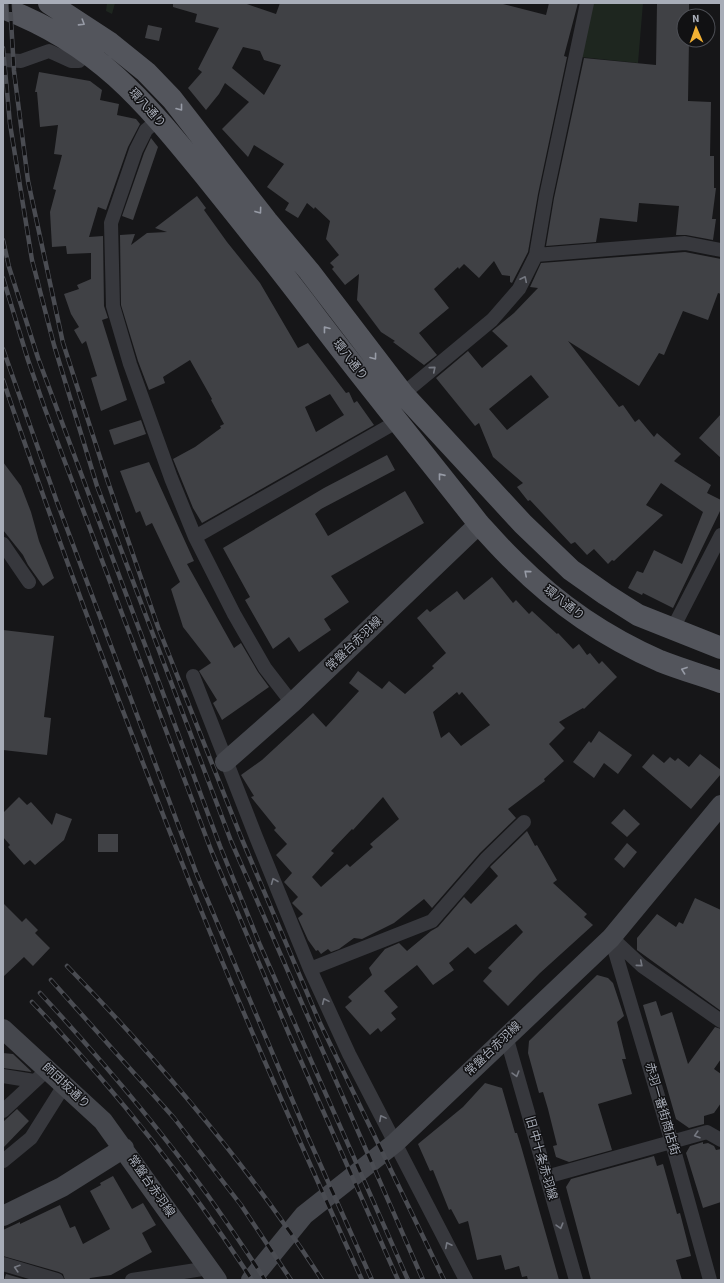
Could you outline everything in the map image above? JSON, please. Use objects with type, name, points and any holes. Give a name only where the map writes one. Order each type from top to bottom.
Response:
[{"type":"main road","name":"環八通り","points":[[49,3],[110,43],[146,72],[172,98],[267,221],[309,272],[480,524],[515,563],[584,620],[615,638],[660,661],[721,682]]},
{"type":"main road","name":"環八通り","points":[[3,8],[49,28],[87,52],[132,90],[159,120],[233,210],[400,407],[571,570],[638,615],[672,630],[721,648]]},
{"type":"main road","name":"常盤台赤羽線","points":[[225,762],[292,703],[480,524]]},
{"type":"main road","name":"常盤台赤羽線","points":[[251,1280],[304,1215],[395,1143],[611,938],[721,805]]},
{"type":"main road","name":"師団坂通り","points":[[3,1029],[41,1075],[65,1084],[103,1121],[124,1148]]},
{"type":"main road","name":"常盤台赤羽線","points":[[3,1216],[62,1187],[124,1148],[213,1274]]},
{"type":"street","points":[[194,537],[400,407],[492,320],[519,289],[536,255],[546,196],[587,3]]},
{"type":"street","points":[[3,60],[21,61],[49,51],[71,61],[79,61],[87,52]]},
{"type":"street","points":[[159,120],[146,130],[136,150],[111,223],[113,306],[133,371],[171,478],[194,537],[234,614],[265,668],[292,703]]},
{"type":"street","points":[[536,255],[685,243],[721,250]]},
{"type":"street","points":[[672,630],[721,535]]},
{"type":"street","points":[[3,544],[29,582]]},
{"type":"street","points":[[193,676],[225,762],[310,968],[349,1054],[466,1280]]},
{"type":"street","points":[[310,968],[432,920],[486,859],[524,822]]},
{"type":"street","points":[[611,938],[642,966],[721,1022]]},
{"type":"street","name":"赤羽一番街商店街","points":[[611,938],[672,1142],[710,1280]]},
{"type":"street","name":"旧 中十条赤羽線","points":[[506,1036],[576,1280]]},
{"type":"street","points":[[3,1076],[41,1075]]},
{"type":"street","points":[[3,1111],[41,1075]]},
{"type":"street","points":[[3,1162],[31,1138],[65,1084]]},
{"type":"street","points":[[546,1177],[707,1132],[721,1140]]},
{"type":"street","points":[[3,1264],[57,1280]]},
{"type":"street","points":[[132,1280],[213,1274]]},
{"type":"shaded area","points":[[107,3],[115,3],[112,14],[106,11]]},
{"type":"shaded area","points":[[593,3],[643,3],[638,63],[581,57]]},
{"type":"building","points":[[173,3],[244,3],[276,14],[280,3],[499,3],[546,15],[549,3],[578,3],[564,56],[567,57],[538,194],[528,252],[512,283],[510,282],[510,276],[502,275],[494,261],[479,278],[464,264],[459,269],[458,267],[434,289],[449,308],[419,333],[437,355],[424,365],[393,342],[395,341],[381,332],[357,300],[359,274],[345,285],[332,269],[334,267],[330,263],[339,255],[326,239],[330,221],[315,207],[314,209],[307,203],[298,218],[285,210],[289,203],[267,187],[284,164],[254,145],[248,157],[222,129],[249,102],[225,83],[219,94],[206,110],[188,88],[202,72],[198,69],[219,28],[195,22],[197,14],[173,7]],"holes":[[[243,47],[260,51],[264,60],[281,65],[264,95],[232,68]]]},
{"type":"building","points":[[657,4],[689,4],[689,8],[676,8],[676,48],[689,48],[688,101],[711,102],[710,156],[714,156],[714,188],[716,188],[712,219],[716,219],[713,240],[686,235],[676,235],[679,206],[639,203],[637,222],[600,218],[596,242],[546,246],[554,198],[584,58],[656,65]]},
{"type":"building","points":[[148,25],[162,28],[159,41],[145,38]]},
{"type":"building","points":[[39,72],[90,81],[102,90],[100,100],[119,104],[117,115],[136,119],[140,124],[128,147],[106,210],[98,207],[89,237],[103,236],[104,306],[108,318],[102,320],[127,400],[101,411],[91,378],[97,376],[86,341],[82,344],[74,330],[79,327],[71,314],[64,294],[79,289],[77,285],[91,279],[91,253],[67,254],[66,246],[52,247],[50,212],[56,190],[53,189],[62,155],[54,154],[58,125],[40,127],[37,92],[35,92]]},
{"type":"building","points":[[151,138],[158,147],[133,220],[122,216],[144,153]]},
{"type":"building","points":[[197,196],[206,208],[204,210],[227,242],[260,283],[298,348],[308,343],[346,393],[349,392],[354,403],[357,401],[374,425],[202,523],[193,508],[173,459],[195,447],[221,428],[220,426],[224,424],[190,360],[163,377],[165,383],[149,390],[138,361],[121,305],[120,235],[135,234],[131,245],[147,233],[167,232],[155,228]],"holes":[[[330,394],[344,415],[316,432],[305,407]]]},
{"type":"building","points":[[685,252],[721,259],[721,294],[718,293],[708,320],[683,311],[664,355],[659,353],[639,386],[568,341],[619,407],[623,405],[635,422],[639,419],[654,437],[657,433],[681,454],[674,461],[711,485],[707,493],[721,500],[721,509],[673,608],[643,593],[642,595],[628,588],[637,571],[643,573],[654,550],[682,564],[703,512],[661,483],[646,505],[663,515],[614,561],[612,560],[608,564],[594,549],[587,555],[575,542],[571,544],[530,500],[528,501],[517,487],[523,483],[493,457],[479,423],[475,426],[436,378],[468,351],[482,368],[508,346],[492,331],[514,313],[538,288],[530,287],[541,263]],"holes":[[[531,375],[549,397],[507,430],[489,409]]]},
{"type":"building","points":[[721,414],[721,458],[699,438]]},
{"type":"building","points":[[141,420],[146,434],[114,445],[109,430]]},
{"type":"building","points":[[387,455],[395,470],[321,509],[315,514],[328,536],[405,491],[424,523],[331,576],[349,602],[324,619],[331,630],[299,652],[289,637],[273,649],[245,600],[250,597],[223,548],[324,488]]},
{"type":"building","points":[[3,462],[21,486],[31,512],[39,541],[54,578],[43,586],[28,565],[23,555],[3,530]]},
{"type":"building","points":[[149,462],[194,561],[187,564],[234,648],[241,643],[258,672],[269,687],[222,720],[213,703],[217,700],[199,671],[211,663],[183,627],[171,589],[180,582],[152,523],[146,526],[140,511],[136,513],[120,471]]},
{"type":"building","points":[[492,577],[513,603],[516,600],[529,614],[532,611],[557,634],[558,633],[573,649],[579,644],[587,655],[590,653],[599,664],[602,661],[617,677],[584,709],[583,708],[559,722],[565,728],[549,744],[564,761],[544,779],[545,781],[508,809],[516,818],[480,853],[432,908],[424,899],[394,923],[362,939],[354,938],[339,949],[331,952],[328,949],[321,954],[318,950],[316,951],[308,940],[298,918],[303,914],[292,903],[298,897],[284,882],[292,873],[276,855],[287,844],[274,830],[276,828],[251,797],[254,796],[241,775],[262,760],[313,713],[326,727],[359,691],[349,683],[358,671],[382,689],[389,681],[405,694],[434,668],[432,666],[446,653],[417,618],[427,609],[430,612],[457,591],[464,600]],"holes":[[[457,692],[459,695],[462,692],[490,725],[461,746],[449,732],[441,738],[433,712]],[[383,797],[399,819],[370,844],[373,847],[350,867],[347,864],[321,887],[312,877],[334,853],[331,851],[352,829],[353,830]]]},
{"type":"building","points":[[3,630],[54,636],[44,717],[51,718],[47,755],[3,750]]},
{"type":"building","points":[[599,731],[632,755],[618,774],[604,763],[594,778],[573,762],[589,741],[591,743]]},
{"type":"building","points":[[653,754],[664,763],[670,757],[675,761],[678,758],[689,767],[700,754],[721,770],[721,774],[691,809],[642,767]]},
{"type":"building","points":[[19,797],[27,805],[31,802],[52,825],[56,813],[72,819],[64,840],[35,865],[30,860],[24,865],[8,847],[10,845],[3,837],[3,813]]},
{"type":"building","points":[[624,809],[640,824],[627,837],[611,823]]},
{"type":"building","points":[[527,831],[535,846],[537,845],[557,880],[553,883],[587,914],[584,917],[593,925],[540,973],[508,1006],[483,981],[492,971],[488,968],[523,932],[516,924],[475,954],[468,947],[449,963],[454,970],[433,985],[417,965],[384,991],[398,1007],[391,1013],[396,1019],[381,1032],[378,1028],[370,1035],[345,1007],[352,1001],[348,997],[372,975],[369,968],[385,949],[399,943],[407,951],[438,927],[464,897],[471,904],[498,876],[490,867]]},
{"type":"building","points":[[98,834],[118,834],[118,852],[98,852]]},
{"type":"building","points":[[627,843],[637,852],[624,868],[614,859]]},
{"type":"building","points":[[695,898],[721,910],[721,1011],[637,950],[637,938],[657,914],[676,927],[679,922],[683,924]]},
{"type":"building","points":[[3,903],[22,922],[26,918],[38,930],[35,933],[50,948],[33,966],[24,957],[3,977]]},
{"type":"building","points":[[597,975],[608,978],[613,983],[624,1016],[617,1022],[626,1059],[622,1059],[632,1094],[598,1104],[612,1150],[569,1162],[556,1157],[553,1146],[557,1145],[548,1109],[543,1092],[539,1093],[528,1053],[529,1041]]},
{"type":"building","points":[[656,1001],[661,1016],[672,1012],[688,1064],[715,1027],[721,1029],[721,1059],[714,1069],[721,1074],[721,1103],[714,1113],[704,1116],[704,1124],[689,1128],[676,1119],[643,1005]]},
{"type":"building","points":[[3,1053],[13,1054],[32,1072],[3,1068]]},
{"type":"building","points":[[485,1083],[502,1088],[515,1133],[517,1133],[521,1146],[559,1280],[528,1280],[527,1276],[522,1277],[519,1266],[505,1270],[501,1255],[477,1260],[468,1221],[459,1224],[451,1209],[449,1210],[433,1170],[430,1171],[418,1144],[463,1107]]},
{"type":"building","points":[[17,1109],[29,1121],[3,1148],[3,1122]]},
{"type":"building","points":[[703,1142],[703,1144],[708,1143],[714,1146],[716,1150],[721,1149],[721,1202],[703,1208],[686,1153],[690,1146]]},
{"type":"building","points":[[654,1156],[657,1166],[663,1164],[677,1214],[680,1213],[691,1256],[676,1260],[682,1280],[591,1280],[566,1187],[571,1179]]},
{"type":"building","points":[[113,1176],[132,1209],[143,1203],[156,1225],[142,1233],[152,1252],[111,1275],[90,1278],[89,1280],[65,1280],[63,1274],[59,1272],[3,1256],[3,1230],[20,1222],[20,1224],[60,1205],[70,1228],[75,1226],[83,1244],[110,1229],[90,1191],[101,1185],[100,1183]]},
{"type":"building","points":[[6,1274],[27,1280],[4,1280]]},
{"type":"railway","points":[[10,3],[14,71],[28,181],[63,343],[108,482],[158,627],[241,837],[319,1021],[444,1280]]},
{"type":"railway","points":[[3,48],[10,124],[32,260],[54,345],[97,486],[231,841],[423,1280]]},
{"type":"railway","points":[[3,240],[9,267],[38,358],[220,846],[260,945],[408,1280]]},
{"type":"railway","points":[[3,278],[28,360],[45,409],[211,850],[289,1034],[398,1280]]},
{"type":"railway","points":[[3,349],[57,502],[197,875],[308,1137],[372,1280]]},
{"type":"railway","points":[[3,380],[92,630],[188,878],[251,1029],[362,1280]]},
{"type":"railway","points":[[67,966],[170,1078],[234,1156],[265,1196],[322,1280]]},
{"type":"railway","points":[[51,980],[174,1118],[241,1205],[291,1280]]},
{"type":"railway","points":[[40,993],[106,1067],[169,1144],[209,1197],[265,1280]]},
{"type":"railway","points":[[32,1002],[121,1101],[202,1206],[252,1280]]}]
